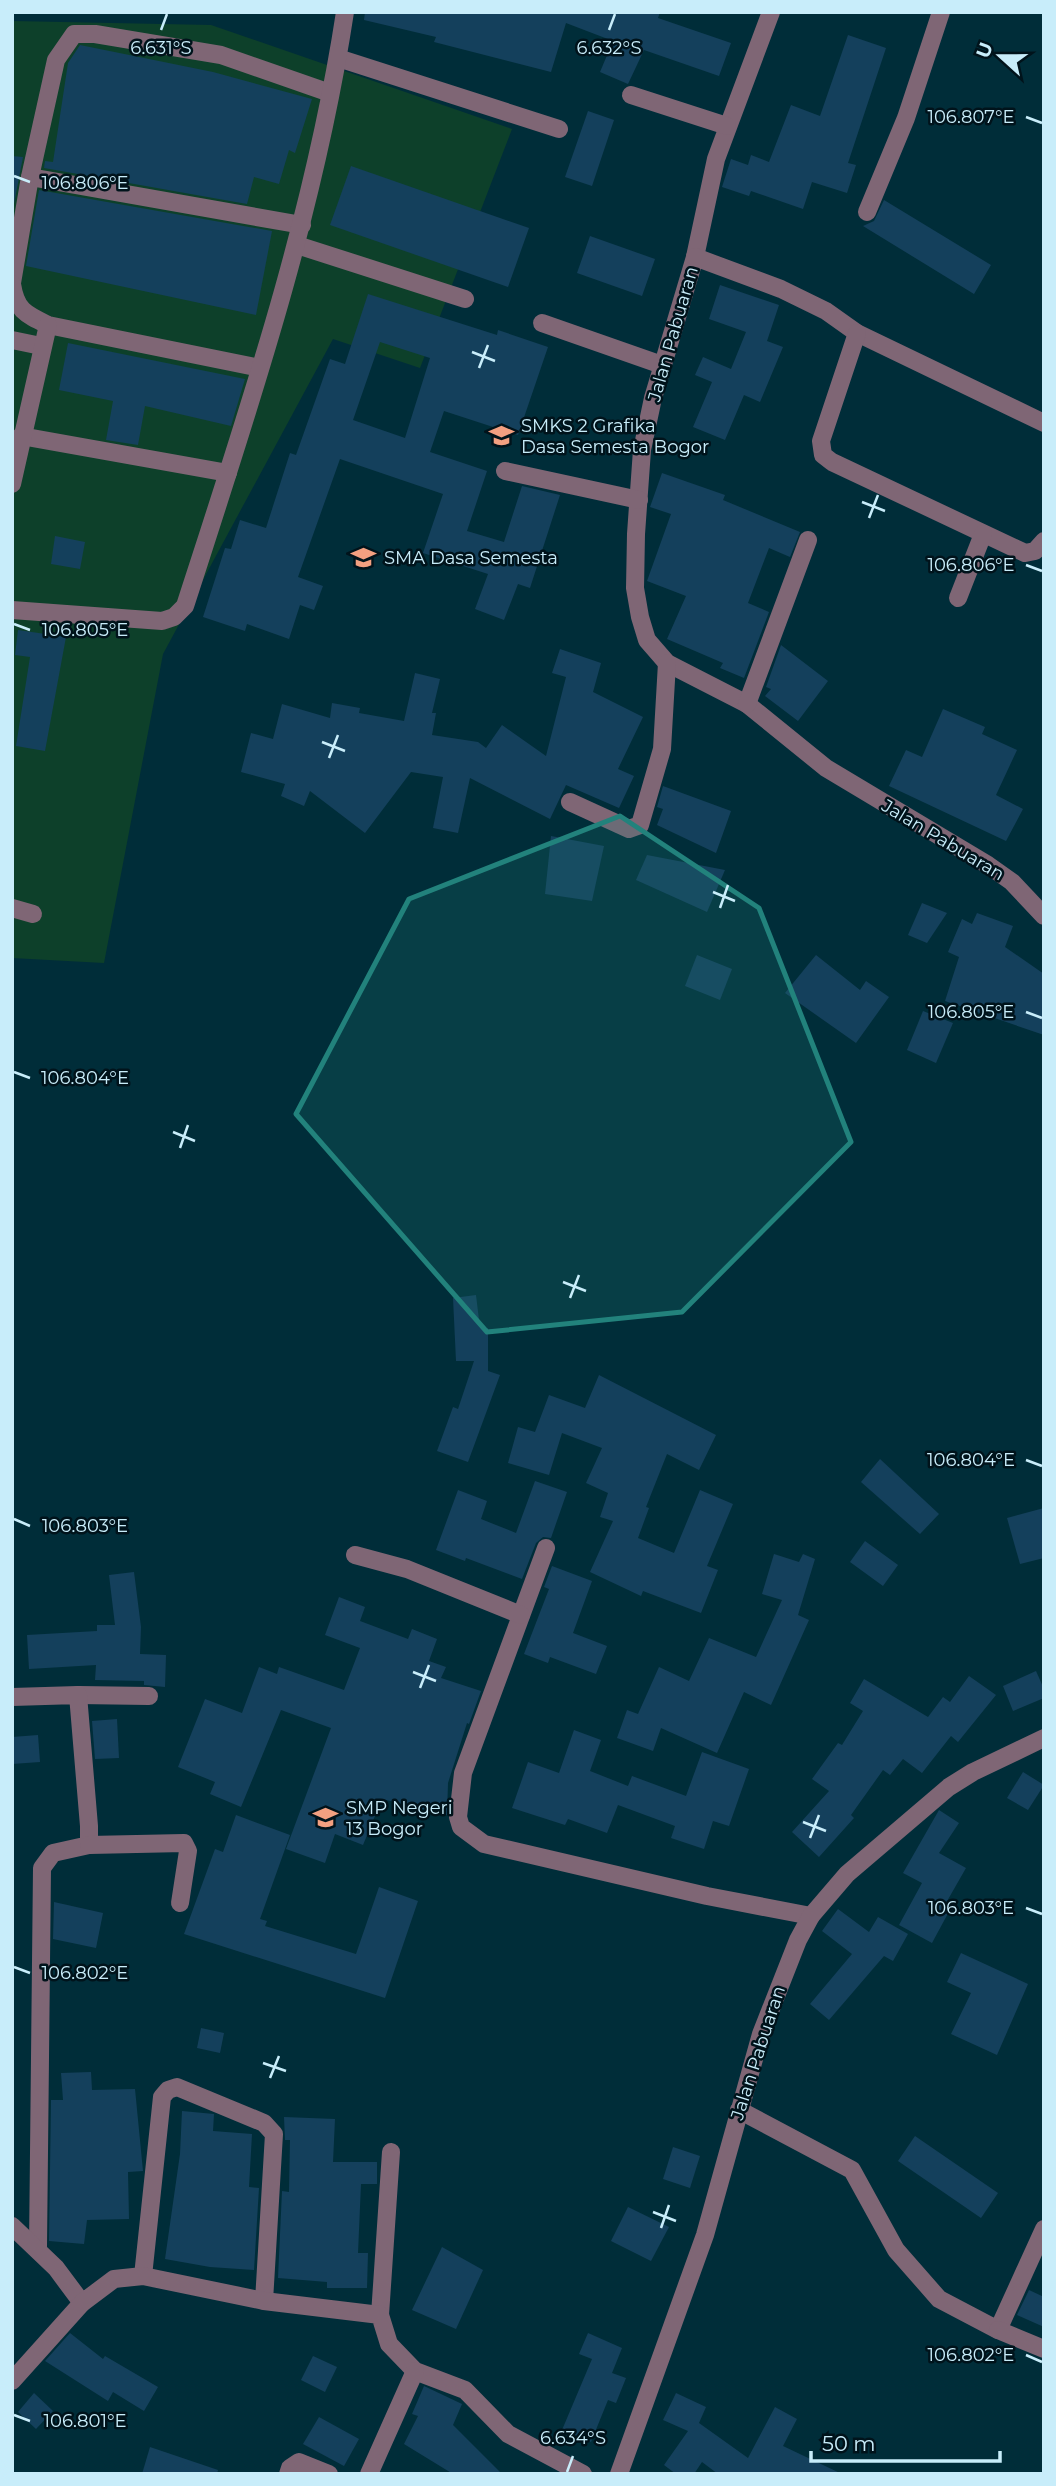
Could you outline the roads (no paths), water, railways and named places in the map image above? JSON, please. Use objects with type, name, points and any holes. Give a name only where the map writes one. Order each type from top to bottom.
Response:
[{"type":"street","points":[[12,610],[153,621],[174,617],[185,606],[297,245],[325,130],[345,12]]},
{"type":"street","name":"Jalan Pabuaran","points":[[771,12],[716,159],[695,257],[662,365],[642,450],[635,588],[640,617],[647,640],[667,663],[747,704],[826,768],[1012,882],[1044,916]]},
{"type":"street","points":[[867,212],[906,118],[941,12]]},
{"type":"street","points":[[260,368],[48,325],[28,315],[15,303],[12,284],[30,177],[57,60],[74,34],[96,34],[221,55],[330,93]]},
{"type":"street","points":[[338,58],[559,129]]},
{"type":"street","points":[[631,95],[727,126]]},
{"type":"street","points":[[30,177],[302,225]]},
{"type":"street","points":[[297,245],[465,299]]},
{"type":"street","points":[[695,257],[782,289],[826,312],[857,333],[1044,423]]},
{"type":"street","points":[[542,323],[662,365]]},
{"type":"street","points":[[12,484],[41,346],[48,325]]},
{"type":"street","points":[[857,333],[821,441],[823,455],[832,462],[1025,553],[1035,551],[1044,541]]},
{"type":"street","points":[[12,340],[41,346]]},
{"type":"street","points":[[21,436],[228,473]]},
{"type":"street","points":[[505,471],[639,500]]},
{"type":"street","points":[[958,598],[983,534]]},
{"type":"street","points":[[747,704],[808,540]]},
{"type":"street","points":[[570,803],[629,829],[640,825],[662,749],[667,663]]},
{"type":"street","points":[[12,908],[33,914]]},
{"type":"street","points":[[546,1548],[463,1773],[458,1817],[461,1827],[484,1844],[706,1896],[811,1916]]},
{"type":"street","points":[[355,1555],[407,1569],[521,1615]]},
{"type":"street","points":[[78,1695],[89,1846]]},
{"type":"street","points":[[12,1697],[149,1696]]},
{"type":"street","name":"Jalan Pabuaran","points":[[619,2474],[686,2291],[761,2035],[798,1940],[811,1916],[847,1874],[949,1787],[983,1767],[1044,1738]]},
{"type":"street","points":[[38,2248],[41,1868],[53,1853],[89,1846],[184,1843],[188,1851],[180,1903]]},
{"type":"street","points":[[143,2276],[164,2092],[177,2087],[264,2123],[274,2134],[264,2301]]},
{"type":"street","points":[[739,2110],[852,2171],[896,2250],[939,2299],[998,2330],[1044,2349]]},
{"type":"street","points":[[391,2152],[384,2329],[415,2371],[465,2390],[508,2434],[583,2474]]},
{"type":"street","points":[[12,2226],[38,2248],[82,2302]]},
{"type":"street","points":[[998,2330],[1044,2229]]},
{"type":"street","points":[[14,2375],[82,2302],[114,2278],[143,2276],[384,2329]]},
{"type":"street","points":[[369,2474],[415,2371]]},
{"type":"street","points":[[288,2474],[290,2468],[299,2462],[329,2474]]},
{"type":"place","name":"SMKS 2 Grafika Dasa Semesta Bogor","points":[[501,436]]},
{"type":"place","name":"SMA Dasa Semesta","points":[[364,558]]},
{"type":"place","name":"SMP Negeri 13 Bogor","points":[[326,1818]]}]
